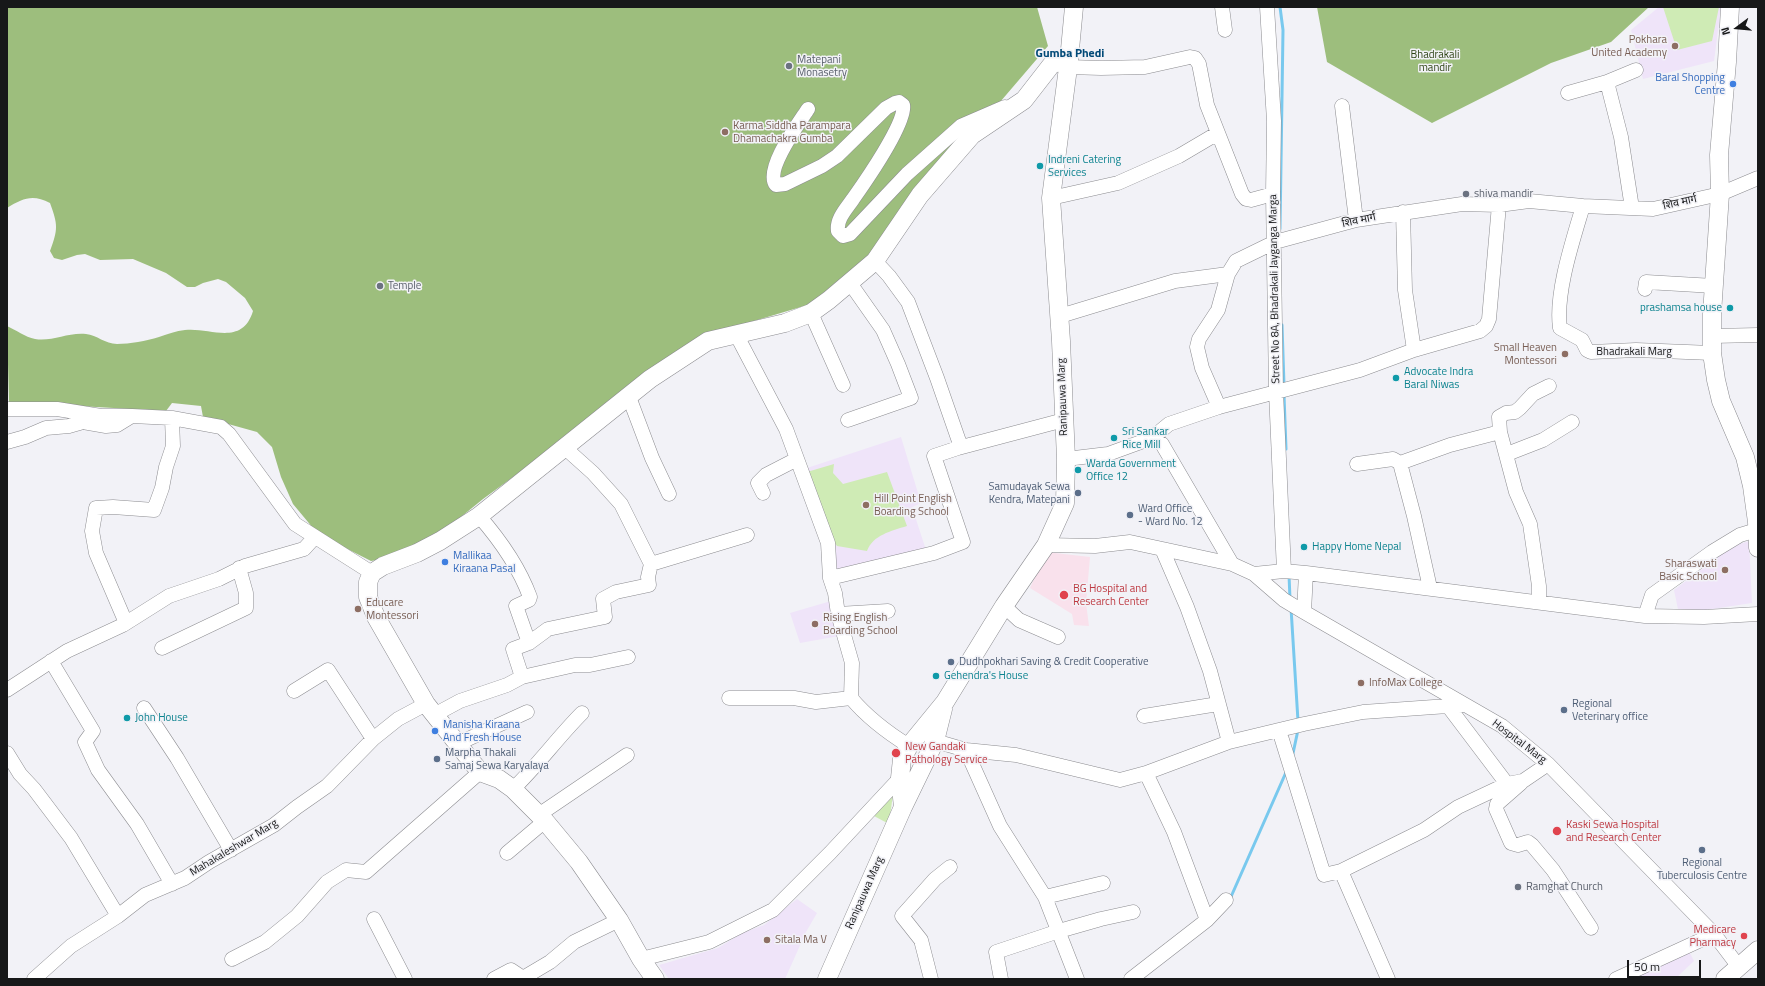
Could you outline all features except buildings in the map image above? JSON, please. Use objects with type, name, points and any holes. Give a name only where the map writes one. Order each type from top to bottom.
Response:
[{"type":"main road","name":"Ranipauwa Marg","points":[[827,979],[903,806],[935,741],[945,702],[1004,606],[1046,545],[1065,503],[1066,459],[1060,316],[1051,198],[1074,7]]},
{"type":"main road","points":[[1730,7],[1719,155],[1720,194],[1712,344],[1716,380],[1721,402],[1745,457],[1752,486],[1758,522],[1758,548]]},
{"type":"main road","points":[[655,979],[579,862],[543,818],[513,789],[499,779],[480,772],[430,710],[376,618],[368,597],[368,582],[372,573],[383,566],[418,553],[479,516],[564,446],[629,397],[650,379],[708,341],[785,322],[811,313],[850,283],[875,261],[920,195],[972,135],[1024,100],[1052,64],[1068,64]]},
{"type":"main road","points":[[903,806],[900,778],[902,759],[909,746],[945,702]]},
{"type":"main road","points":[[1725,979],[1758,950]]},
{"type":"street","points":[[1222,7],[1225,30]]},
{"type":"street","name":"Street No 8A, Bhadrakali Jayganga Marga","points":[[1267,7],[1274,121],[1273,194],[1275,242],[1276,392],[1284,571]]},
{"type":"street","points":[[1068,64],[1101,68],[1145,67],[1190,57],[1195,58],[1199,64],[1208,105],[1242,194],[1246,199],[1251,200],[1273,194]]},
{"type":"street","points":[[1568,93],[1607,82],[1636,70]]},
{"type":"street","points":[[1607,82],[1621,137],[1632,208]]},
{"type":"street","points":[[808,109],[781,154],[775,167],[773,178],[776,185],[785,184],[822,166],[837,156],[886,108],[895,102],[899,102],[902,105],[903,113],[898,127],[870,175],[839,220],[838,231],[843,236],[850,234],[907,174],[961,126],[994,111],[1024,100]]},
{"type":"street","points":[[1342,106],[1356,220]]},
{"type":"street","points":[[1051,198],[1118,183],[1179,156],[1218,133]]},
{"type":"street","name":"शिव मार्ग","points":[[1219,407],[1202,368],[1197,347],[1199,339],[1218,310],[1228,274],[1236,261],[1275,242],[1356,220],[1462,204],[1499,205],[1529,201],[1583,206],[1654,209],[1720,194],[1758,178]]},
{"type":"street","points":[[1066,459],[1108,454],[1152,438],[1169,424],[1219,407],[1360,370],[1414,350],[1480,331],[1486,326],[1489,319],[1499,205]]},
{"type":"street","name":"Bhadrakali Marg","points":[[1583,206],[1568,258],[1558,316],[1560,328],[1564,332],[1582,340],[1587,350],[1591,352],[1712,344]]},
{"type":"street","points":[[1403,212],[1405,290],[1414,350]]},
{"type":"street","points":[[875,261],[890,276],[908,302],[938,378],[961,447]]},
{"type":"street","points":[[1060,316],[1175,281],[1228,274]]},
{"type":"street","points":[[1645,289],[1646,282],[1714,286]]},
{"type":"street","points":[[848,420],[911,398],[883,330],[850,283]]},
{"type":"street","points":[[811,313],[843,385]]},
{"type":"street","points":[[736,334],[786,429],[828,543],[830,578],[835,593],[838,614],[852,663],[851,698],[860,709],[909,746]]},
{"type":"street","points":[[1712,344],[1758,336]]},
{"type":"street","points":[[1539,602],[1539,586],[1530,524],[1516,492],[1500,432],[1499,418],[1502,414],[1515,412],[1532,394],[1549,386]]},
{"type":"street","points":[[629,397],[652,458],[669,494]]},
{"type":"street","points":[[7,409],[57,409],[101,416],[172,418],[221,427],[229,434],[294,524],[314,538],[372,573]]},
{"type":"street","points":[[7,442],[46,428],[69,426],[83,422],[106,426],[117,425],[132,416]]},
{"type":"street","points":[[126,623],[96,553],[92,531],[96,508],[113,507],[154,510],[162,488],[166,466],[173,446],[172,418]]},
{"type":"street","points":[[830,578],[934,553],[963,542],[934,456],[961,447],[1064,420]]},
{"type":"street","points":[[1507,454],[1543,440],[1572,422]]},
{"type":"street","points":[[1400,463],[1450,445],[1500,432]]},
{"type":"street","points":[[1152,438],[1162,444],[1232,564]]},
{"type":"street","points":[[522,677],[513,649],[529,643],[548,629],[605,617],[603,599],[616,592],[649,585],[648,577],[651,564],[621,504],[594,473],[564,446]]},
{"type":"street","points":[[763,493],[758,483],[766,475],[797,459]]},
{"type":"street","points":[[1357,464],[1394,459],[1400,463],[1414,516],[1430,588]]},
{"type":"street","points":[[479,516],[495,534],[519,570],[530,597],[529,600],[516,606],[529,643]]},
{"type":"street","points":[[1645,616],[1652,595],[1712,552],[1740,535],[1750,532],[1758,536]]},
{"type":"street","points":[[651,564],[747,535]]},
{"type":"street","points":[[7,690],[67,651],[126,623],[169,596],[219,579],[239,568],[304,549],[314,538]]},
{"type":"street","points":[[1046,545],[1095,546],[1130,542],[1232,564],[1254,574],[1284,571],[1306,573],[1645,616],[1704,617],[1758,614]]},
{"type":"street","points":[[1162,549],[1187,606],[1210,671],[1229,742]]},
{"type":"street","points":[[162,648],[246,608],[246,593],[239,568]]},
{"type":"street","points":[[1304,612],[1306,573]]},
{"type":"street","name":"Hospital Marg","points":[[1254,574],[1284,600],[1455,705],[1502,726],[1548,764],[1714,934],[1739,966]]},
{"type":"street","points":[[1004,606],[1019,620],[1058,637]]},
{"type":"street","points":[[838,614],[888,611]]},
{"type":"street","name":"Mahakaleshwar Marg","points":[[34,979],[71,946],[118,916],[145,896],[186,878],[270,828],[327,786],[373,739],[398,719],[460,701],[507,685],[522,677],[574,665],[590,665],[628,657]]},
{"type":"street","points":[[51,661],[93,731],[85,742],[98,770],[137,824],[172,884]]},
{"type":"street","points":[[294,690],[328,670],[373,739]]},
{"type":"street","points":[[729,698],[794,698],[816,702],[851,698]]},
{"type":"street","points":[[1144,716],[1218,704]]},
{"type":"street","points":[[935,741],[966,750],[1016,755],[1120,780],[1146,773],[1229,742],[1279,730],[1363,712],[1455,705],[1508,784]]},
{"type":"street","points":[[144,708],[177,758],[231,850]]},
{"type":"street","points":[[457,744],[527,712]]},
{"type":"street","points":[[513,789],[527,776],[563,732],[582,713]]},
{"type":"street","points":[[1279,730],[1324,875],[1341,871],[1424,830],[1458,807],[1508,784],[1523,781]]},
{"type":"street","points":[[966,750],[1000,826],[1045,897],[1077,979]]},
{"type":"street","points":[[7,753],[20,774],[34,789],[71,838],[118,916]]},
{"type":"street","points":[[507,852],[543,818],[627,755]]},
{"type":"street","points":[[1548,764],[1523,781],[1497,804],[1497,813],[1511,844],[1518,845],[1528,842],[1532,845],[1552,870],[1591,928]]},
{"type":"street","points":[[232,959],[265,942],[297,916],[327,882],[346,870],[366,872],[480,772]]},
{"type":"street","points":[[1146,773],[1174,832],[1207,920]]},
{"type":"street","points":[[641,959],[709,942],[773,910],[830,853],[900,778]]},
{"type":"street","points":[[932,979],[921,940],[902,916],[935,879],[950,867]]},
{"type":"street","points":[[1341,871],[1388,979]]},
{"type":"street","points":[[1045,897],[1103,883]]},
{"type":"street","points":[[1131,979],[1207,920],[1226,900]]},
{"type":"street","points":[[1001,979],[996,952],[1059,931],[1133,912]]},
{"type":"street","points":[[374,919],[406,979]]},
{"type":"street","points":[[494,979],[511,970],[523,978],[550,962],[574,942],[618,920]]},
{"type":"street","points":[[1616,979],[1714,934]]},
{"type":"shaded area","name":"Pokhara United Academy","points":[[1659,7],[1721,7],[1714,61],[1643,79],[1631,30]]},
{"type":"shaded area","name":"Hill Point English Boarding School","points":[[901,437],[921,503],[912,507],[926,550],[834,575],[804,469]]},
{"type":"shaded area","name":"Sharaswati Basic School","points":[[1749,541],[1752,603],[1679,614],[1674,590],[1733,546]]},
{"type":"shaded area","name":"BG Hospital and Research Center","points":[[1046,552],[1090,557],[1086,603],[1089,626],[1074,625],[1072,614],[1030,588]]},
{"type":"shaded area","name":"Rising English Boarding School","points":[[831,601],[839,636],[800,643],[790,613]]},
{"type":"shaded area","name":"Sitala Ma V","points":[[797,899],[817,913],[806,932],[785,979],[669,979],[659,965],[718,948],[742,933],[764,925]]},
{"type":"shaded area","points":[[1689,951],[1694,961],[1675,979],[1622,979]]},
{"type":"green space","points":[[7,7],[1037,7],[1048,46],[917,199],[875,257],[821,301],[707,335],[483,499],[440,534],[392,557],[371,561],[318,534],[293,504],[281,477],[272,447],[257,432],[203,417],[201,406],[172,403],[166,411],[9,402],[7,326],[31,338],[41,340],[73,334],[86,334],[109,343],[122,344],[143,341],[185,330],[224,333],[233,332],[241,329],[248,322],[253,311],[245,298],[226,282],[218,279],[195,287],[187,287],[166,273],[133,259],[100,260],[85,254],[62,260],[54,258],[50,251],[56,232],[56,222],[50,203],[44,200],[28,198],[7,208]]},
{"type":"green space","name":"Bhadrakali mandir","points":[[1317,7],[1649,7],[1611,42],[1551,63],[1432,123],[1327,62]]},
{"type":"green space","points":[[1663,7],[1719,7],[1712,41],[1677,50]]},
{"type":"green space","points":[[834,464],[833,473],[843,484],[887,472],[907,526],[878,537],[867,551],[837,546],[829,536],[807,472]]},
{"type":"green space","points":[[893,794],[889,824],[874,816]]},
{"type":"waterway","points":[[1280,7],[1283,30],[1280,229]]},
{"type":"waterway","points":[[1282,325],[1284,385]]},
{"type":"waterway","points":[[1284,395],[1286,449]]},
{"type":"waterway","points":[[1289,575],[1290,599]]},
{"type":"waterway","points":[[1291,608],[1298,721]]},
{"type":"waterway","points":[[1292,758],[1298,730]]},
{"type":"waterway","points":[[1230,899],[1287,770]]},
{"type":"place","name":"Pokhara United Academy","points":[[1675,46]]},
{"type":"place","name":"Matepani Monasetry","points":[[789,66]]},
{"type":"place","name":"Baral Shopping Centre","points":[[1733,84]]},
{"type":"place","name":"Karma Siddha Parampara Dhamachakra Gumba","points":[[725,132]]},
{"type":"place","name":"Indreni Catering Services","points":[[1040,166]]},
{"type":"place","name":"shiva mandir","points":[[1466,194]]},
{"type":"place","name":"Temple","points":[[380,286]]},
{"type":"place","name":"prashamsa house","points":[[1730,308]]},
{"type":"place","name":"Small Heaven Montessori","points":[[1565,354]]},
{"type":"place","name":"Advocate Indra Baral Niwas","points":[[1396,378]]},
{"type":"place","name":"Sri Sankar Rice Mill","points":[[1114,438]]},
{"type":"place","name":"Warda Government Office 12","points":[[1078,470]]},
{"type":"place","name":"Samudayak Sewa Kendra, Matepani","points":[[1078,493]]},
{"type":"place","name":"Hill Point English Boarding School","points":[[866,505]]},
{"type":"place","name":"Ward Office - Ward No. 12","points":[[1130,515]]},
{"type":"place","name":"Happy Home Nepal","points":[[1304,547]]},
{"type":"place","name":"Mallikaa Kiraana Pasal","points":[[445,562]]},
{"type":"place","name":"Sharaswati Basic School","points":[[1725,570]]},
{"type":"place","name":"BG Hospital and Research Center","points":[[1064,595]]},
{"type":"place","name":"Educare Montessori","points":[[358,609]]},
{"type":"place","name":"Rising English Boarding School","points":[[815,624]]},
{"type":"place","name":"Dudhpokhari Saving & Credit Cooperative","points":[[951,662]]},
{"type":"place","name":"Gehendra's House","points":[[936,676]]},
{"type":"place","name":"InfoMax College","points":[[1361,683]]},
{"type":"place","name":"Regional Veterinary office","points":[[1564,710]]},
{"type":"place","name":"John House","points":[[127,718]]},
{"type":"place","name":"Manisha Kiraana And Fresh House","points":[[435,731]]},
{"type":"place","name":"New Gandaki Pathology Service","points":[[896,753]]},
{"type":"place","name":"Marpha Thakali Samaj Sewa Karyalaya","points":[[437,759]]},
{"type":"place","name":"Kaski Sewa Hospital and Research Center","points":[[1557,831]]},
{"type":"place","name":"Regional Tuberculosis Centre","points":[[1702,850]]},
{"type":"place","name":"Ramghat Church","points":[[1518,887]]},
{"type":"place","name":"Medicare Pharmacy","points":[[1744,936]]},
{"type":"place","name":"Sitala Ma V","points":[[767,940]]},
{"type":"district","name":"Gumba Phedi","points":[[1070,54]]}]
